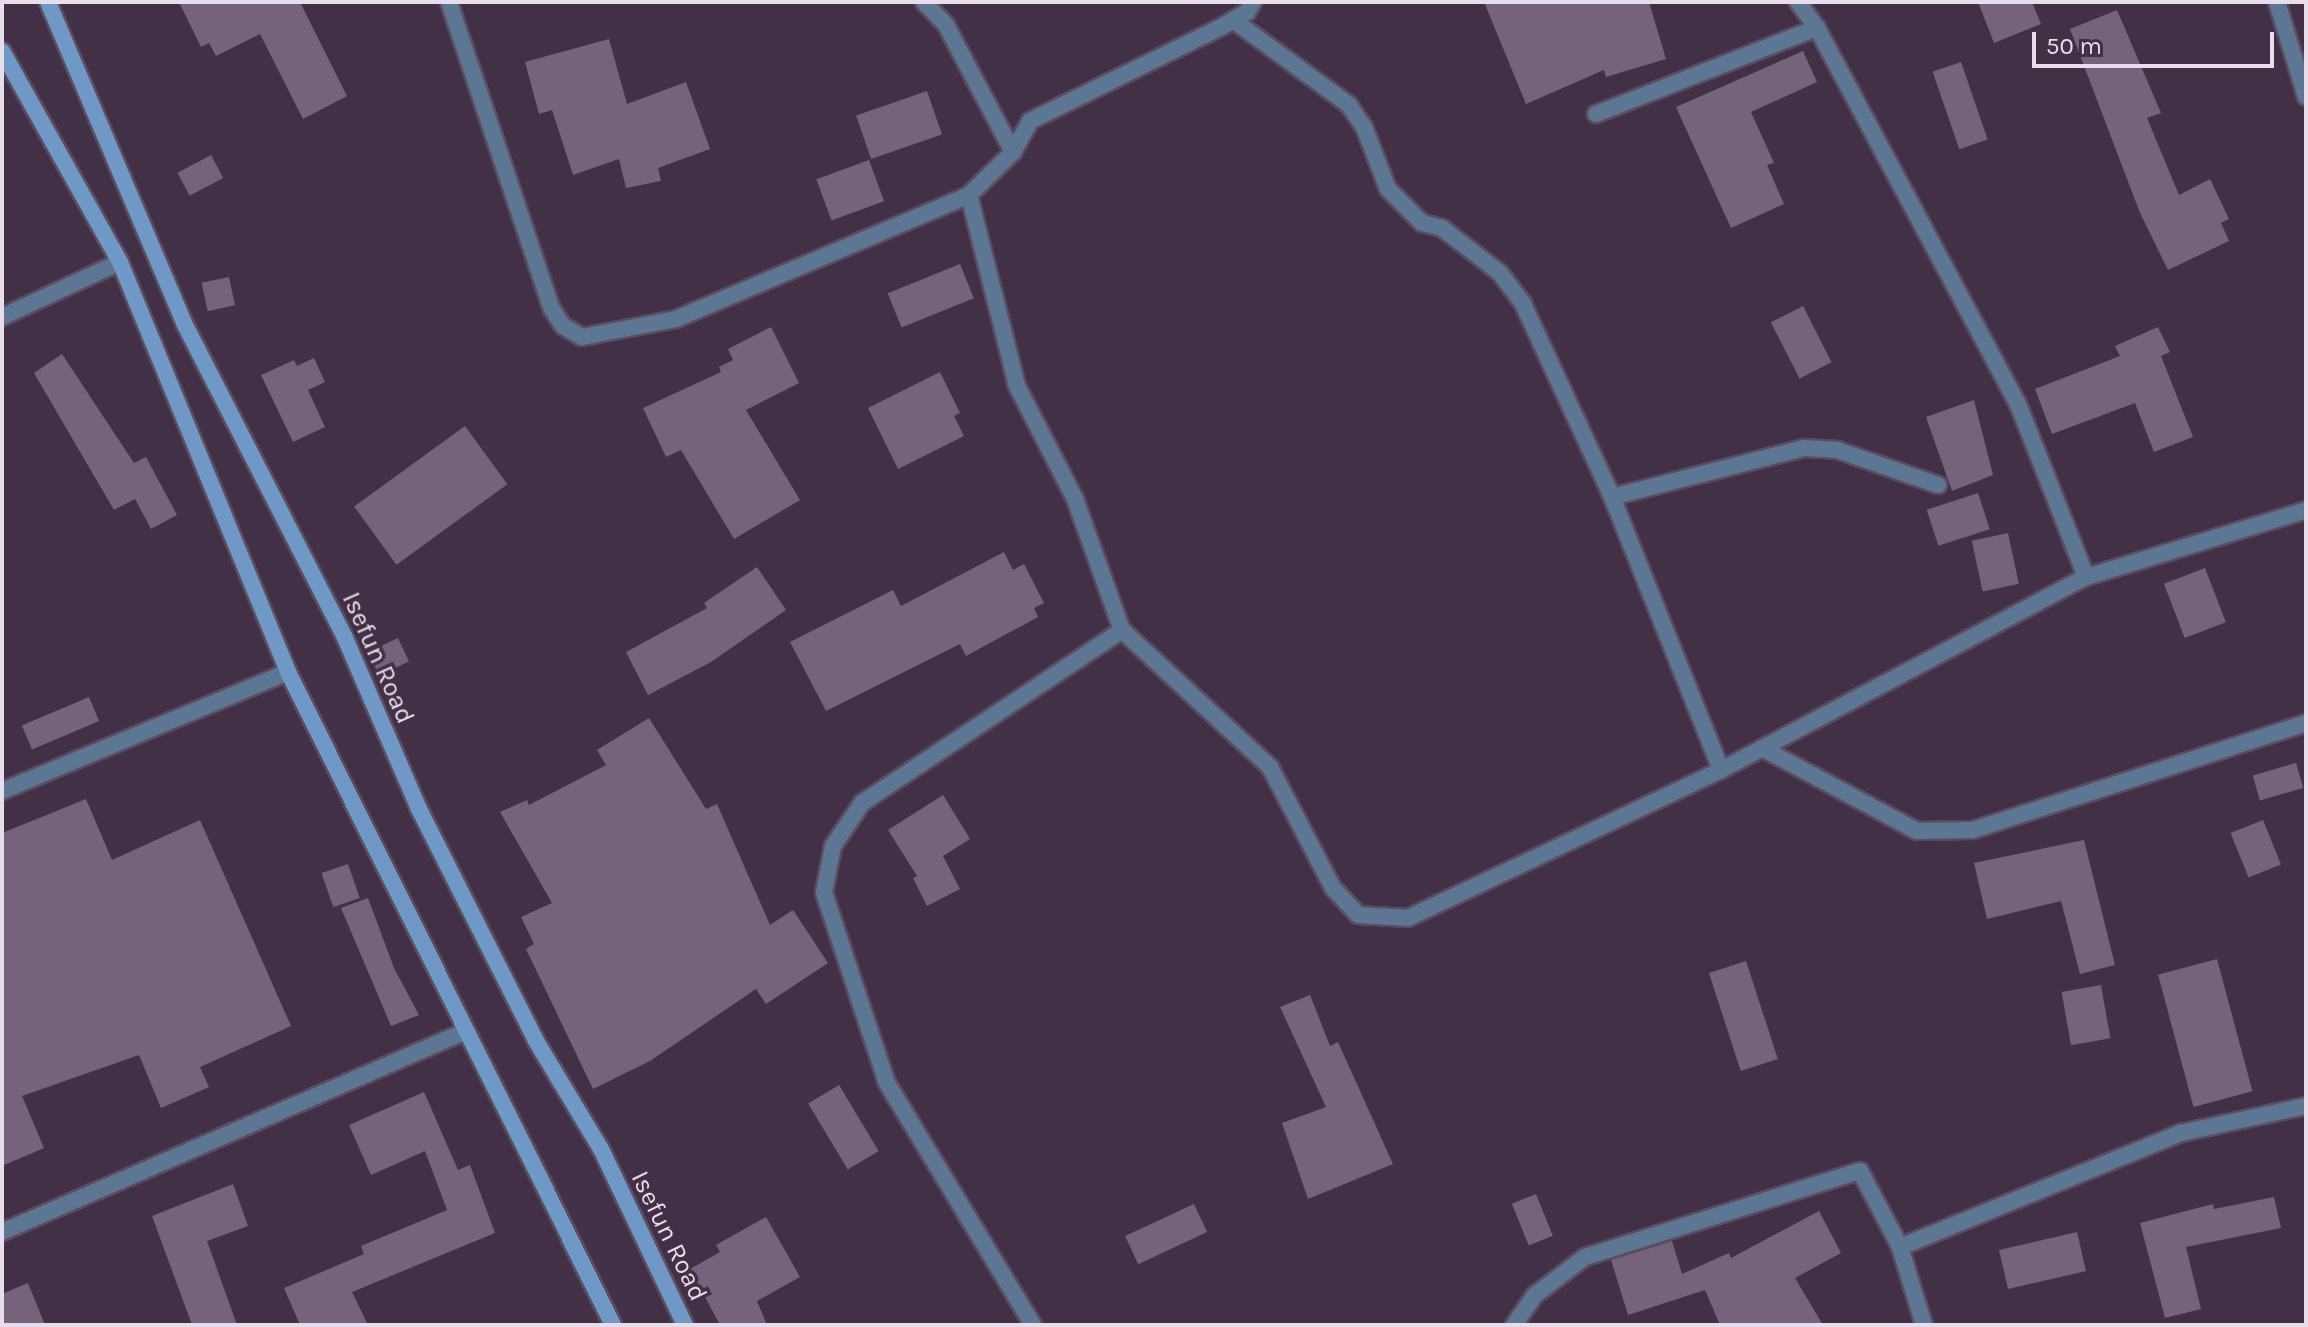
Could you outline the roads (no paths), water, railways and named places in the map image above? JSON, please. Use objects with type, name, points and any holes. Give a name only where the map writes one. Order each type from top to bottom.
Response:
[{"type":"street","name":"Isefun Road","points":[[48,2],[184,323],[345,638],[419,809],[536,1041],[601,1149],[685,1325]]},
{"type":"street","points":[[449,2],[552,309],[563,326],[582,337],[676,319],[969,195],[1013,152],[1030,121],[1233,20],[1253,2]]},
{"type":"street","points":[[924,2],[946,25],[1013,152]]},
{"type":"street","points":[[1798,2],[1817,28],[2018,404],[2086,577]]},
{"type":"street","points":[[2277,2],[2306,97]]},
{"type":"street","points":[[1233,20],[1349,105],[1364,127],[1388,189],[1422,223],[1442,228],[1500,273],[1523,304],[1612,497],[1721,770]]},
{"type":"street","points":[[1596,114],[1817,28]]},
{"type":"street","points":[[2,51],[120,262],[288,672],[613,1325]]},
{"type":"street","points":[[969,195],[1017,386],[1075,499],[1122,630],[1270,767],[1333,888],[1358,915],[1408,918],[1721,770],[2086,577],[2306,510]]},
{"type":"street","points":[[2,317],[120,262]]},
{"type":"street","points":[[1612,497],[1804,448],[1837,450],[1938,485]]},
{"type":"street","points":[[1033,1325],[887,1083],[824,892],[833,846],[862,803],[1122,630]]},
{"type":"street","points":[[2,791],[288,672]]},
{"type":"street","points":[[1762,748],[1917,831],[1973,830],[2306,723]]},
{"type":"street","points":[[2,1232],[466,1031]]},
{"type":"street","points":[[1900,1247],[2181,1133],[2306,1106]]},
{"type":"street","points":[[1514,1325],[1535,1295],[1585,1257],[1860,1171],[1900,1247],[1924,1325]]}]
